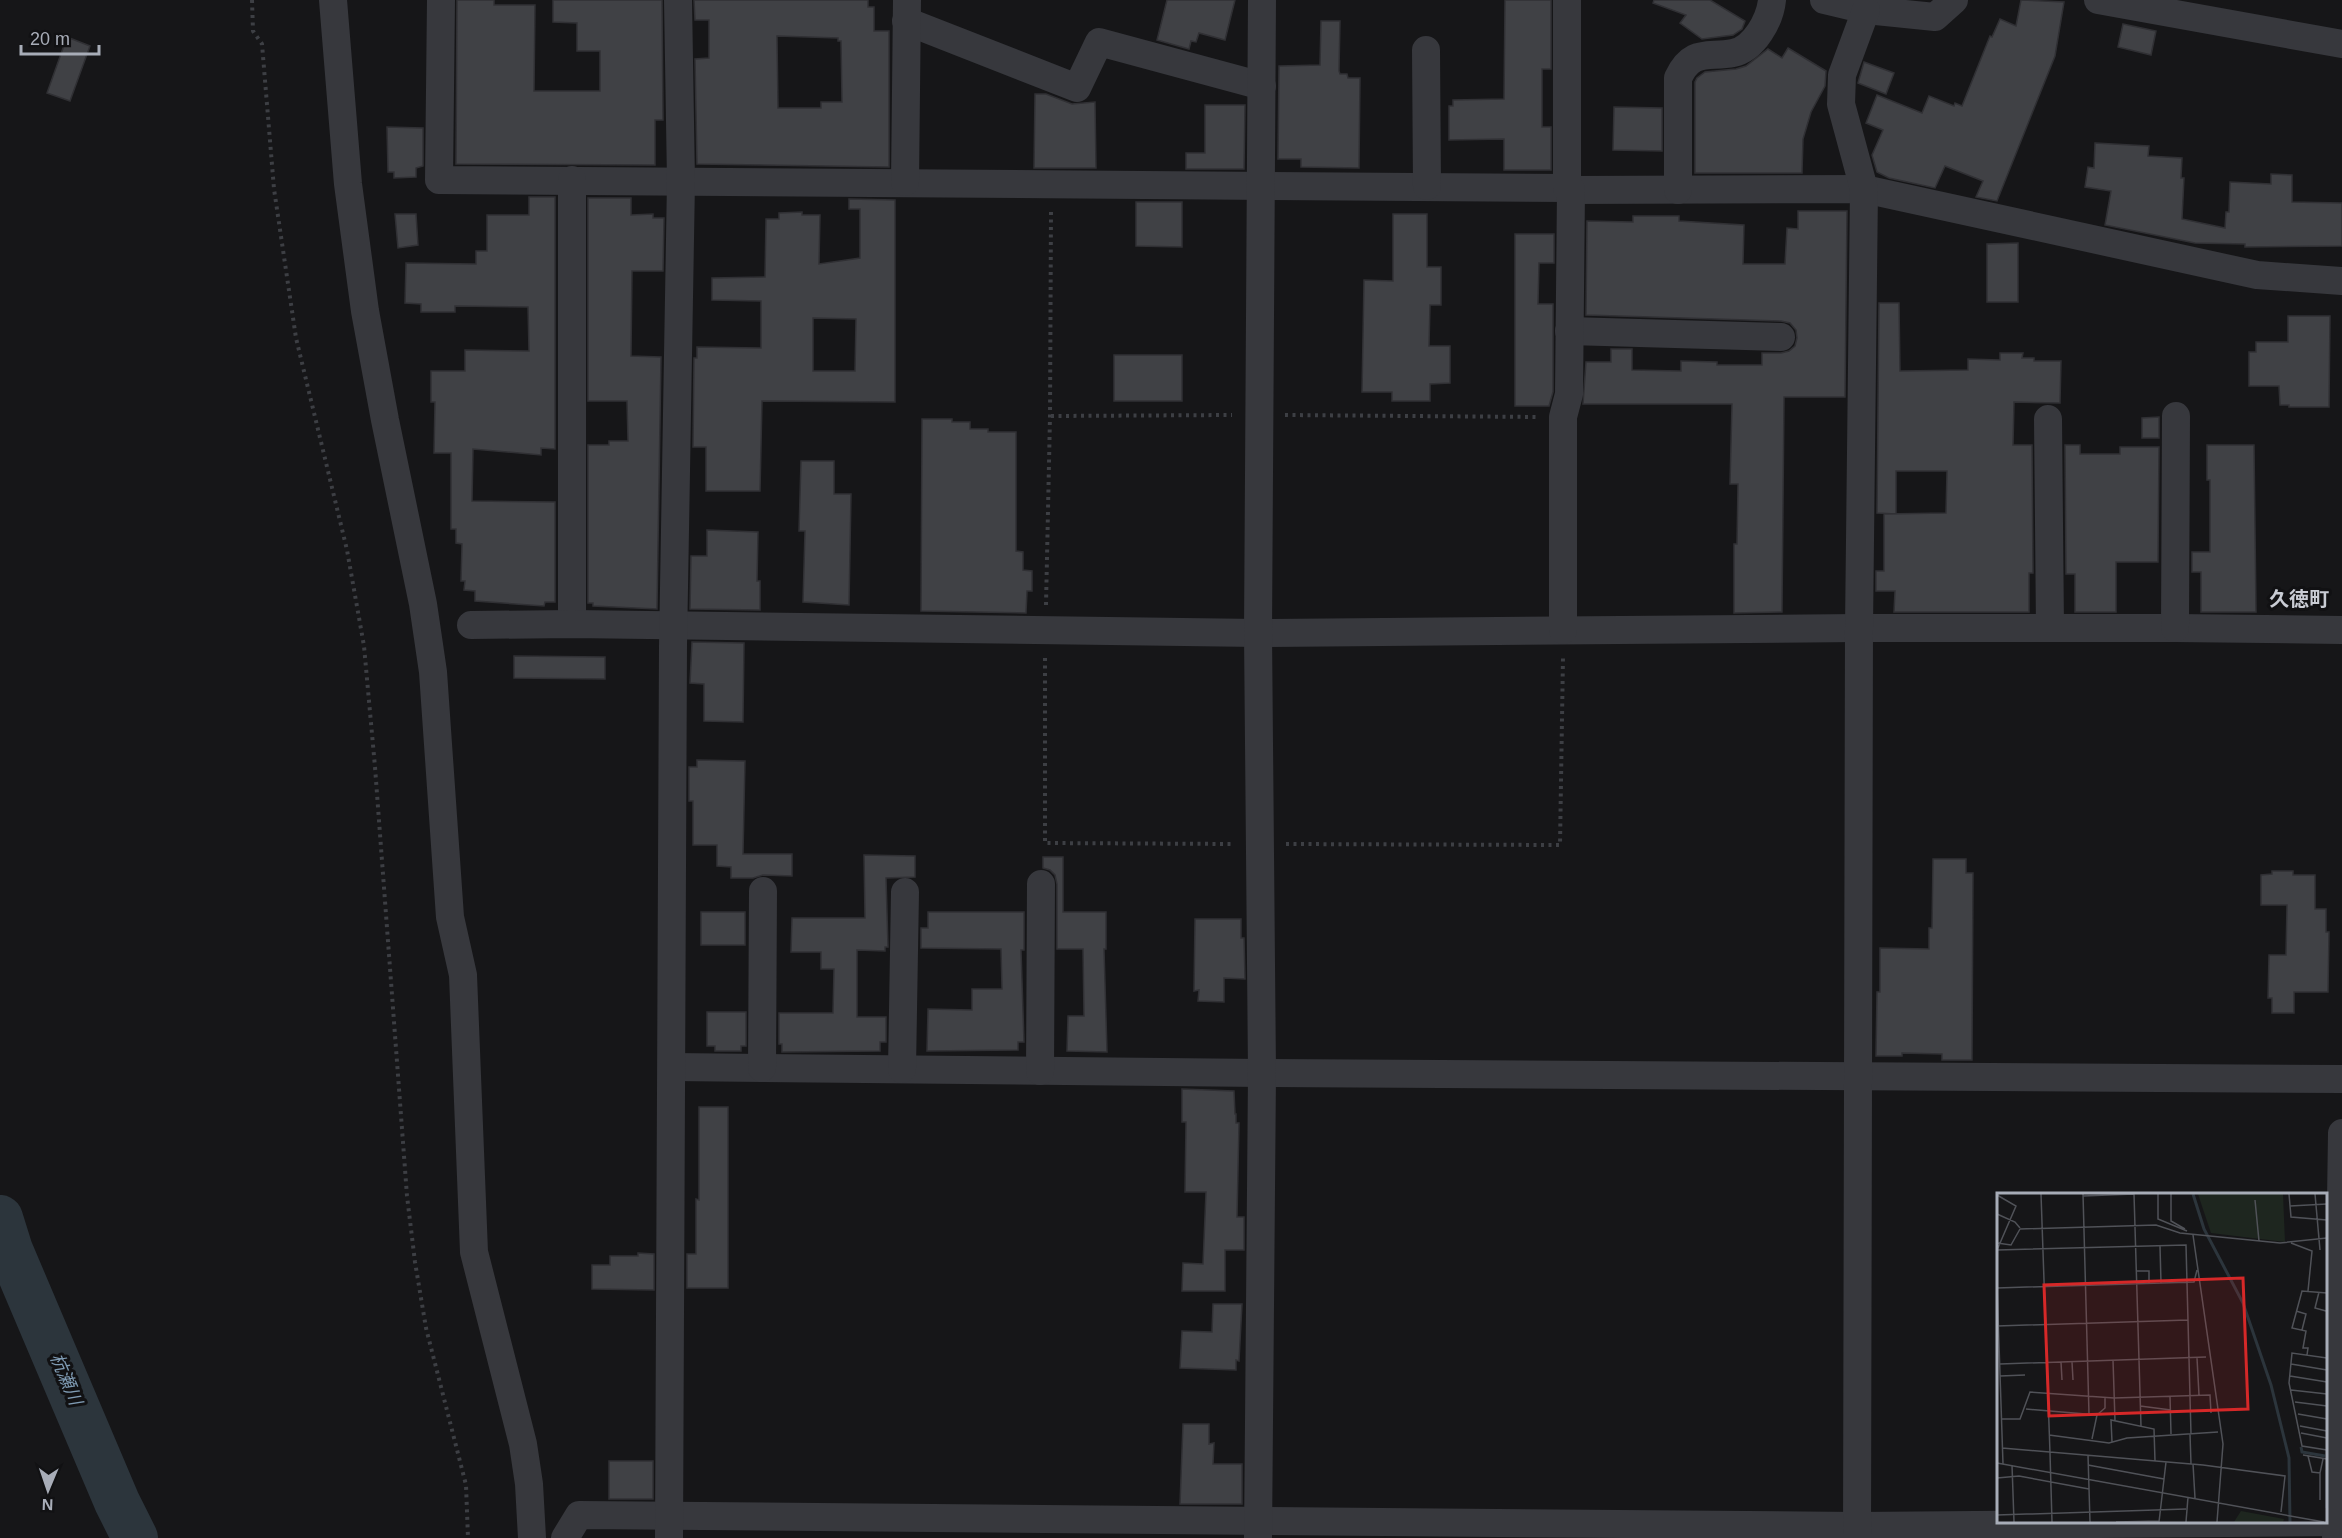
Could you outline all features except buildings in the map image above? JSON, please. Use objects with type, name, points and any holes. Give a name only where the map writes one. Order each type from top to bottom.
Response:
[{"type":"street","points":[[333,0],[348,184],[365,311],[423,604],[433,672],[450,917],[463,975],[474,1252],[523,1444],[529,1484],[532,1538]]},
{"type":"street","points":[[441,0],[439,180],[1262,184],[1678,190],[1864,189],[2257,275],[2342,281]]},
{"type":"street","points":[[669,1527],[674,626],[681,181],[678,0]]},
{"type":"street","points":[[1258,1529],[1262,1073],[1258,633],[1262,0]]},
{"type":"street","points":[[1563,630],[1563,417],[1569,394],[1567,0]]},
{"type":"street","points":[[1678,190],[1678,78],[1682,69],[1693,59],[1708,54],[1734,53],[1751,42],[1764,26],[1772,0]]},
{"type":"street","points":[[1824,0],[1866,10],[1935,17],[1954,0]]},
{"type":"street","points":[[2098,0],[2342,44]]},
{"type":"street","points":[[905,182],[907,10],[1077,88],[1099,42],[1262,86]]},
{"type":"street","points":[[1857,1532],[1859,628],[1864,189],[1841,104],[1842,75],[1866,10]]},
{"type":"street","points":[[1426,50],[1427,186]]},
{"type":"street","points":[[572,180],[572,624]]},
{"type":"street","points":[[1569,331],[1781,337]]},
{"type":"street","points":[[2175,628],[2176,416]]},
{"type":"street","points":[[2048,419],[2050,628]]},
{"type":"street","points":[[471,625],[572,624],[1258,633],[1859,628],[2342,630]]},
{"type":"street","points":[[1040,1071],[1041,884]]},
{"type":"street","points":[[762,1068],[763,891]]},
{"type":"street","points":[[902,1069],[905,892]]},
{"type":"street","points":[[672,1067],[2342,1079]]},
{"type":"street","points":[[565,1538],[579,1515],[669,1527],[1857,1532],[2338,1527],[2342,1133]]},
{"type":"path","points":[[252,0],[253,31],[262,44],[267,127],[296,338],[347,550],[364,646],[407,1196],[426,1328],[466,1485],[468,1538]]},
{"type":"path","points":[[1052,183],[1046,630],[1046,843],[1560,845],[1563,630]]},
{"type":"path","points":[[1050,416],[1563,417]]},
{"type":"waterway","name":"杭瀬川","points":[[0,1218],[10,1250],[117,1502],[135,1538]]},
{"type":"district","name":"久徳町","points":[[2299,599]]}]
